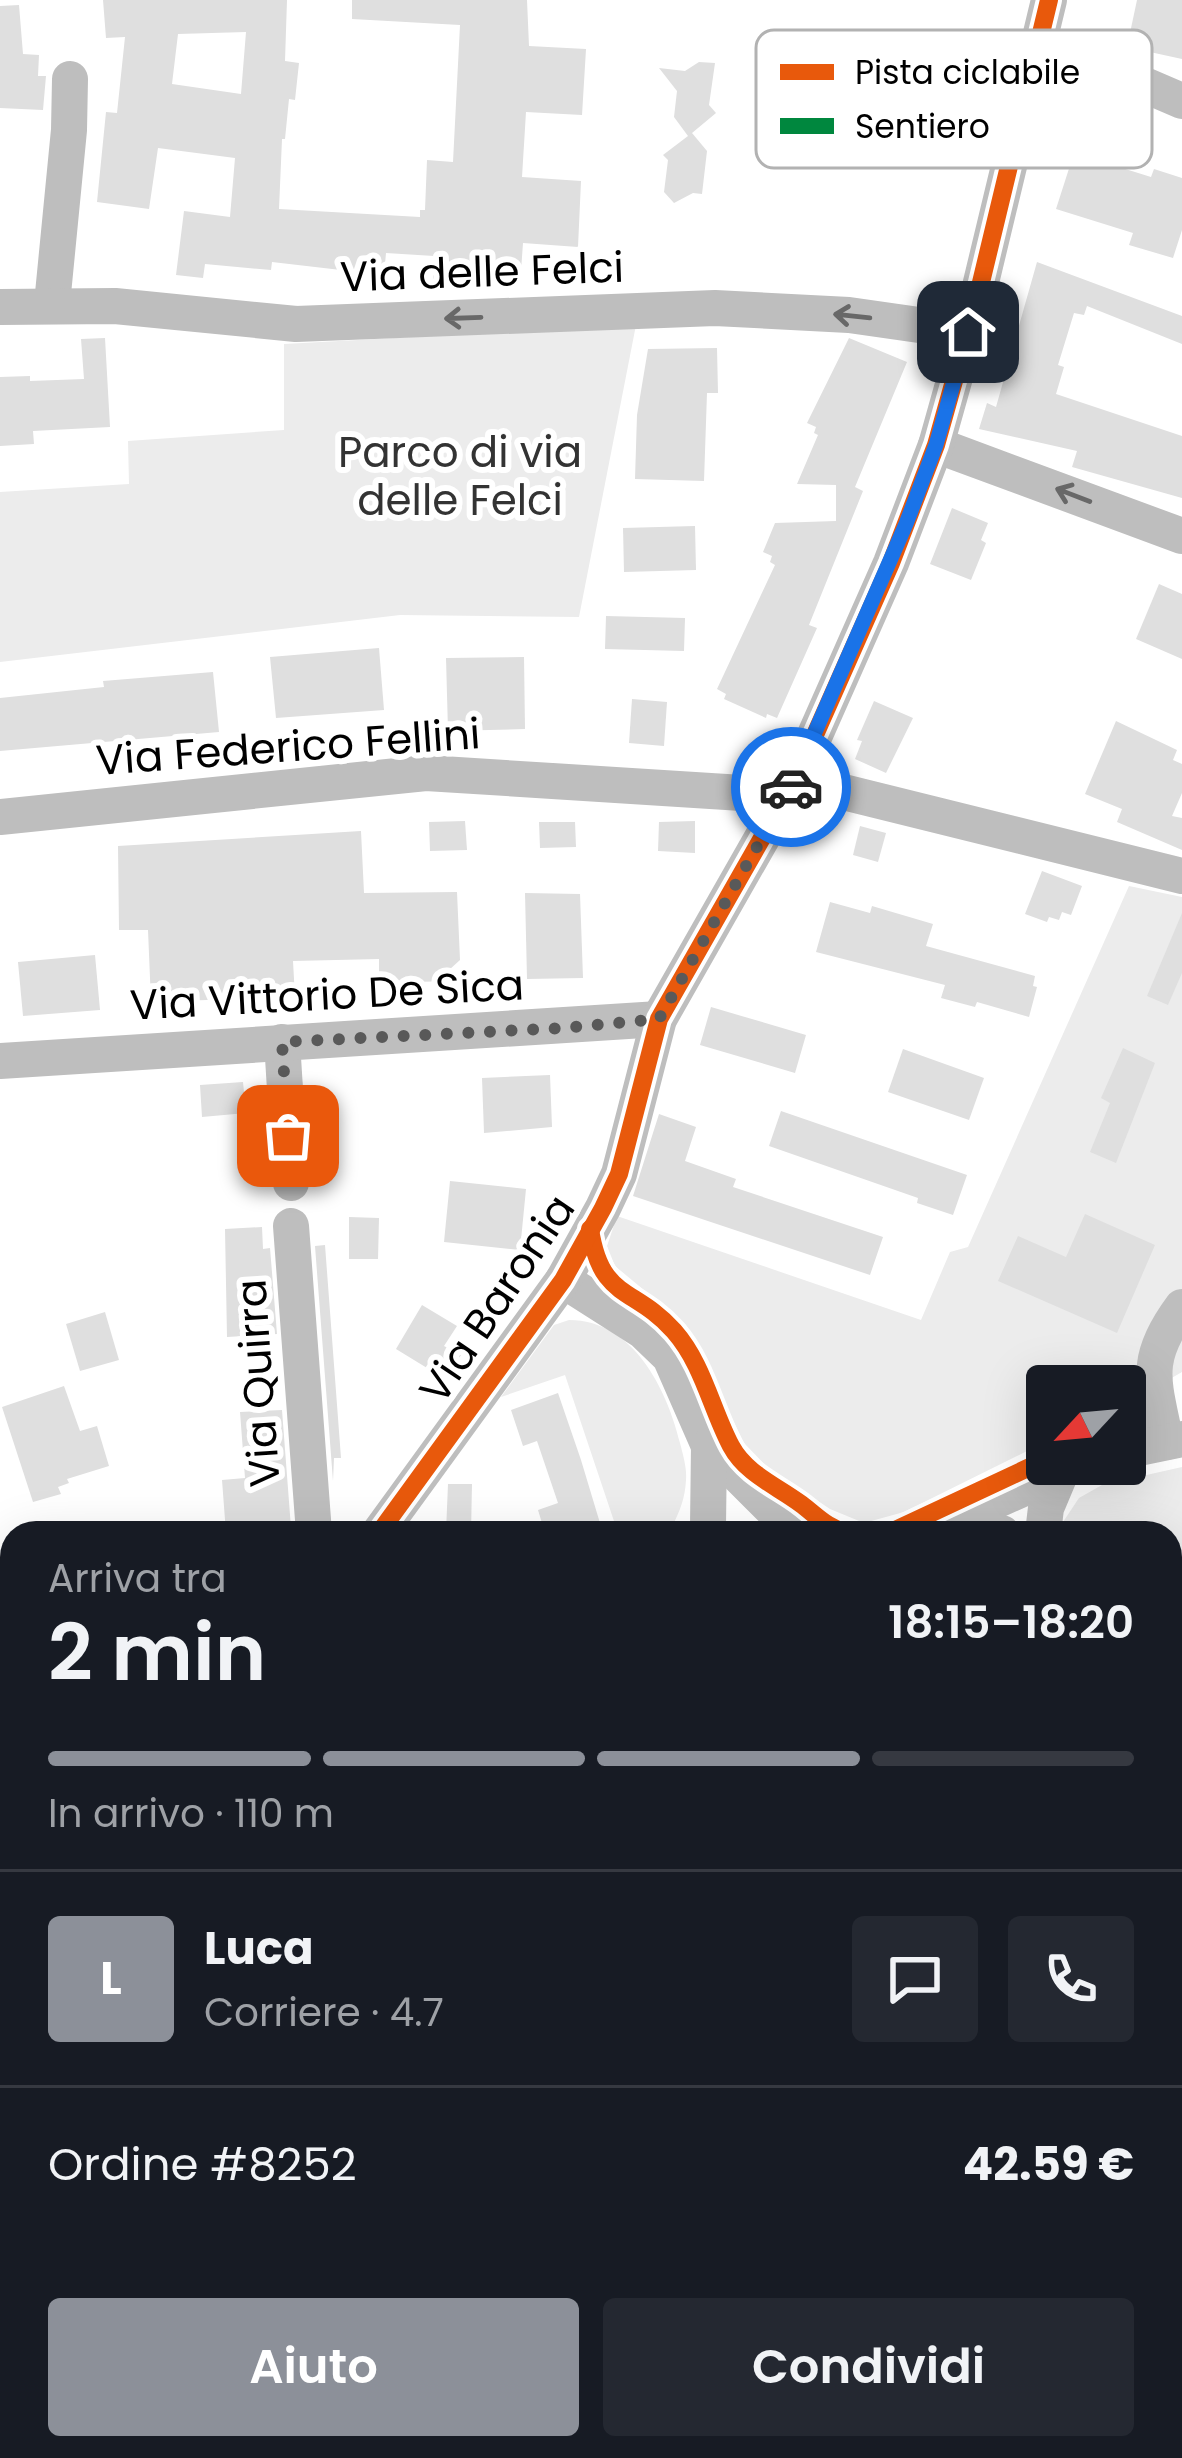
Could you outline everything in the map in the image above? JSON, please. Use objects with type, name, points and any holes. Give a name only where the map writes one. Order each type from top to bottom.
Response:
[{"type":"street","points":[[1051,12],[1078,30]]},
{"type":"street","points":[[52,304],[70,130],[70,80]]},
{"type":"street","points":[[1152,80],[1182,100]]},
{"type":"street","name":"Via Baronia","points":[[388,1521],[563,1280],[619,1174],[659,1019],[795,780],[936,445],[1011,168]]},
{"type":"street","name":"Via delle Felci","points":[[0,307],[52,304],[296,324],[715,308],[849,315],[968,332]]},
{"type":"street","points":[[936,445],[1182,536]]},
{"type":"street","name":"Via Federico Fellini","points":[[0,817],[426,773],[758,794],[795,780]]},
{"type":"street","points":[[795,780],[1182,876]]},
{"type":"street","name":"Via Vittorio De Sica","points":[[0,1060],[659,1019]]},
{"type":"street","points":[[282,1042],[291,1183]]},
{"type":"street","name":"Via Quirra","points":[[291,1226],[313,1521]]},
{"type":"street","points":[[563,1280],[643,1331],[670,1358],[709,1446],[782,1521]]},
{"type":"street","points":[[1174,1441],[1160,1336],[1182,1307]]},
{"type":"street","points":[[705,1521],[709,1446]]},
{"type":"street","points":[[952,1521],[1031,1485]]},
{"type":"street","points":[[1044,1521],[1059,1485]]},
{"type":"street","points":[[718,1521],[736,1509],[754,1508],[781,1521]]},
{"type":"green space","name":"Parco di via delle Felci","points":[[636,325],[579,617],[400,615],[0,662],[0,492],[129,484],[128,441],[284,430],[284,344]]},
{"type":"green space","points":[[1129,886],[1182,897],[1182,1372],[1146,1393],[1146,1365],[1026,1365],[1026,1451],[904,1512],[859,1521],[830,1509],[767,1467],[744,1443],[686,1325],[615,1266],[607,1246],[617,1216],[921,1320],[950,1252],[968,1247]]},
{"type":"green space","points":[[569,1320],[612,1332],[644,1361],[656,1380],[674,1422],[686,1475],[674,1521],[614,1521],[565,1375],[501,1397],[554,1325]]},
{"type":"green space","points":[[1182,1467],[1182,1521],[1064,1521],[1079,1498],[1102,1485],[1146,1485],[1146,1475]]},
{"type":"building","points":[[103,0],[287,0],[285,61],[299,63],[295,100],[289,99],[282,139],[279,209],[420,217],[420,210],[425,210],[427,160],[453,162],[460,25],[352,19],[352,0],[527,0],[529,46],[586,49],[582,115],[526,112],[522,177],[581,181],[578,247],[523,243],[520,285],[433,280],[434,256],[386,253],[384,275],[272,262],[271,270],[205,264],[203,278],[176,275],[184,211],[230,217],[235,158],[158,148],[149,209],[97,202],[106,112],[117,113],[125,37],[106,38]],"holes":[[[246,32],[241,94],[172,84],[178,34]]]},
{"type":"building","points":[[1137,0],[1182,0],[1182,59],[1152,52],[1152,30],[1131,30]]},
{"type":"building","points":[[19,5],[23,54],[39,55],[38,76],[46,76],[43,110],[0,108],[0,6]]},
{"type":"building","points":[[699,62],[715,63],[709,105],[716,113],[692,133],[707,151],[702,194],[693,193],[674,203],[664,192],[668,160],[663,155],[688,136],[674,117],[677,91],[659,68],[685,71]]},
{"type":"building","points":[[1069,168],[1122,168],[1151,177],[1154,169],[1182,178],[1182,230],[1173,258],[1129,245],[1133,233],[1056,209]]},
{"type":"building","points":[[1037,262],[1182,316],[1182,344],[1087,306],[1084,315],[1074,313],[1058,365],[1064,367],[1056,394],[1182,436],[1182,498],[1072,467],[1077,451],[979,429],[987,403],[996,407]]},
{"type":"building","points":[[105,338],[110,427],[33,431],[34,444],[0,446],[0,377],[84,379],[81,339]]},
{"type":"building","points":[[849,338],[907,362],[855,487],[863,491],[809,625],[817,628],[777,718],[767,714],[766,718],[724,699],[726,694],[717,689],[775,565],[770,562],[772,556],[763,552],[775,523],[836,521],[836,485],[797,484],[818,435],[816,427],[807,423]]},
{"type":"building","points":[[717,348],[718,393],[707,393],[704,481],[635,479],[637,415],[648,349]]},
{"type":"building","points":[[952,508],[988,523],[981,540],[986,543],[971,580],[930,564]]},
{"type":"building","points":[[695,526],[696,570],[624,572],[623,528]]},
{"type":"building","points":[[1159,584],[1182,594],[1182,659],[1136,639]]},
{"type":"building","points":[[606,616],[685,618],[684,651],[605,649]]},
{"type":"building","points":[[379,648],[384,710],[276,718],[270,657]]},
{"type":"building","points":[[524,657],[525,729],[448,731],[446,658]]},
{"type":"building","points":[[213,672],[219,732],[0,751],[0,698],[104,687],[103,681]]},
{"type":"building","points":[[632,699],[667,702],[664,746],[629,743]]},
{"type":"building","points":[[874,701],[913,718],[886,773],[855,759],[862,741],[857,740]]},
{"type":"building","points":[[1116,721],[1177,750],[1173,760],[1182,764],[1182,793],[1172,816],[1182,818],[1182,850],[1117,822],[1122,809],[1085,794]]},
{"type":"building","points":[[465,821],[467,850],[430,851],[429,822]]},
{"type":"building","points":[[695,821],[695,853],[658,851],[659,822]]},
{"type":"building","points":[[539,822],[575,822],[576,847],[540,848]]},
{"type":"building","points":[[860,826],[886,833],[878,862],[853,855]]},
{"type":"building","points":[[361,831],[364,893],[457,892],[460,960],[449,970],[450,981],[379,983],[379,959],[293,961],[295,997],[151,1002],[148,930],[119,930],[118,846]]},
{"type":"building","points":[[1042,871],[1082,886],[1071,915],[1062,912],[1059,920],[1049,917],[1047,922],[1025,914]]},
{"type":"building","points":[[525,893],[580,894],[583,978],[527,979]]},
{"type":"building","points":[[830,902],[870,913],[872,906],[933,924],[926,946],[1035,976],[1029,1017],[977,1002],[975,1007],[941,998],[945,985],[816,952]]},
{"type":"building","points":[[1182,913],[1182,973],[1168,1005],[1147,996]]},
{"type":"building","points":[[95,955],[100,1010],[23,1016],[18,962]]},
{"type":"building","points":[[711,1007],[806,1035],[795,1073],[700,1045]]},
{"type":"building","points":[[1123,1048],[1155,1063],[1116,1163],[1090,1152],[1110,1103],[1101,1098]]},
{"type":"building","points":[[903,1049],[984,1078],[969,1120],[888,1092]]},
{"type":"building","points":[[550,1075],[552,1127],[484,1133],[482,1078]]},
{"type":"building","points":[[243,1082],[246,1113],[202,1117],[200,1085]]},
{"type":"building","points":[[781,1111],[967,1175],[953,1215],[917,1203],[918,1198],[769,1146]]},
{"type":"building","points":[[659,1114],[696,1127],[685,1161],[736,1179],[733,1187],[883,1237],[870,1275],[633,1196]]},
{"type":"building","points":[[450,1181],[526,1189],[520,1250],[444,1242]]},
{"type":"building","points":[[1085,1214],[1155,1245],[1117,1333],[998,1281],[1018,1236],[1066,1257]]},
{"type":"building","points":[[349,1217],[379,1218],[378,1259],[349,1259]]},
{"type":"building","points":[[262,1227],[263,1249],[270,1248],[277,1334],[227,1337],[225,1229]]},
{"type":"building","points":[[325,1245],[341,1458],[334,1458],[333,1481],[315,1246]]},
{"type":"building","points":[[422,1305],[457,1326],[444,1346],[461,1355],[445,1379],[396,1349]]},
{"type":"building","points":[[105,1312],[119,1360],[80,1371],[66,1324]]},
{"type":"building","points":[[64,1386],[80,1431],[97,1426],[109,1466],[67,1479],[69,1483],[58,1487],[61,1494],[33,1502],[2,1407]]},
{"type":"building","points":[[558,1393],[599,1521],[541,1521],[538,1510],[558,1503],[537,1441],[523,1446],[511,1410]]},
{"type":"building","points":[[282,1410],[290,1521],[225,1521],[222,1480],[245,1478],[240,1412]]},
{"type":"building","points":[[448,1484],[472,1484],[471,1521],[446,1521]]},
{"type":"cycle path","points":[[1042,30],[1049,0]]},
{"type":"cycle path","points":[[388,1521],[563,1280],[619,1174],[659,1019],[795,780],[891,563],[936,445],[1009,168]]},
{"type":"cycle path","points":[[590,1229],[595,1252],[611,1281],[659,1317],[684,1344],[737,1456],[822,1521]]},
{"type":"cycle path","points":[[915,1521],[1026,1469]]},
{"type":"way so far","points":[[288,1136],[282,1042],[659,1019],[791,787]]},
{"type":"route","points":[[791,787],[906,524],[936,445],[968,332]]}]
